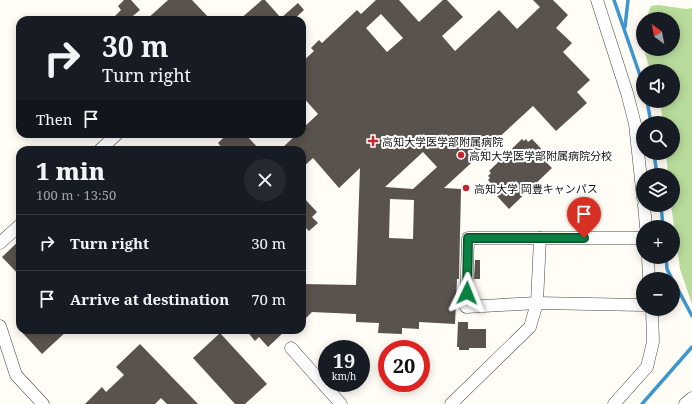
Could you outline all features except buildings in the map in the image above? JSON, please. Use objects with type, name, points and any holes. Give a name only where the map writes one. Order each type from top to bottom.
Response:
[{"type":"street","points":[[597,0],[627,93],[635,124],[640,168]]},
{"type":"street","points":[[104,146],[113,138]]},
{"type":"street","points":[[0,243],[16,229]]},
{"type":"street","points":[[636,238],[468,238],[466,307],[537,303],[636,305]]},
{"type":"street","points":[[451,404],[530,327],[537,303],[540,238]]},
{"type":"street","points":[[614,404],[647,367],[653,342],[652,316]]},
{"type":"street","points":[[0,326],[16,375],[43,404]]},
{"type":"street","points":[[291,348],[341,404]]},
{"type":"street","points":[[685,404],[692,398]]},
{"type":"green space","points":[[659,5],[686,9],[692,8],[692,304],[680,269],[680,220],[673,220],[672,212],[680,212],[680,168],[667,168],[667,160],[680,160],[680,116],[662,116],[661,108],[680,108],[680,64],[648,64],[646,56],[680,56],[680,12],[649,12],[651,6]]},
{"type":"waterway","points":[[614,0],[636,64]]},
{"type":"waterway","points":[[625,27],[628,0]]},
{"type":"waterway","points":[[648,108],[650,116]]},
{"type":"waterway","points":[[655,160],[656,168]]},
{"type":"waterway","points":[[662,212],[662,220]]},
{"type":"waterway","points":[[667,264],[668,272]]},
{"type":"waterway","points":[[680,293],[692,316]]},
{"type":"waterway","points":[[642,404],[692,347]]},
{"type":"place","name":"高知大学医学部附属病院","points":[[373,141]]},
{"type":"place","name":"高知大学医学部附属病院分校","points":[[461,155]]},
{"type":"place","name":"高知大学 岡豊キャンパス","points":[[466,188]]},
{"type":"route","points":[[467,293],[468,238],[584,238]]}]
